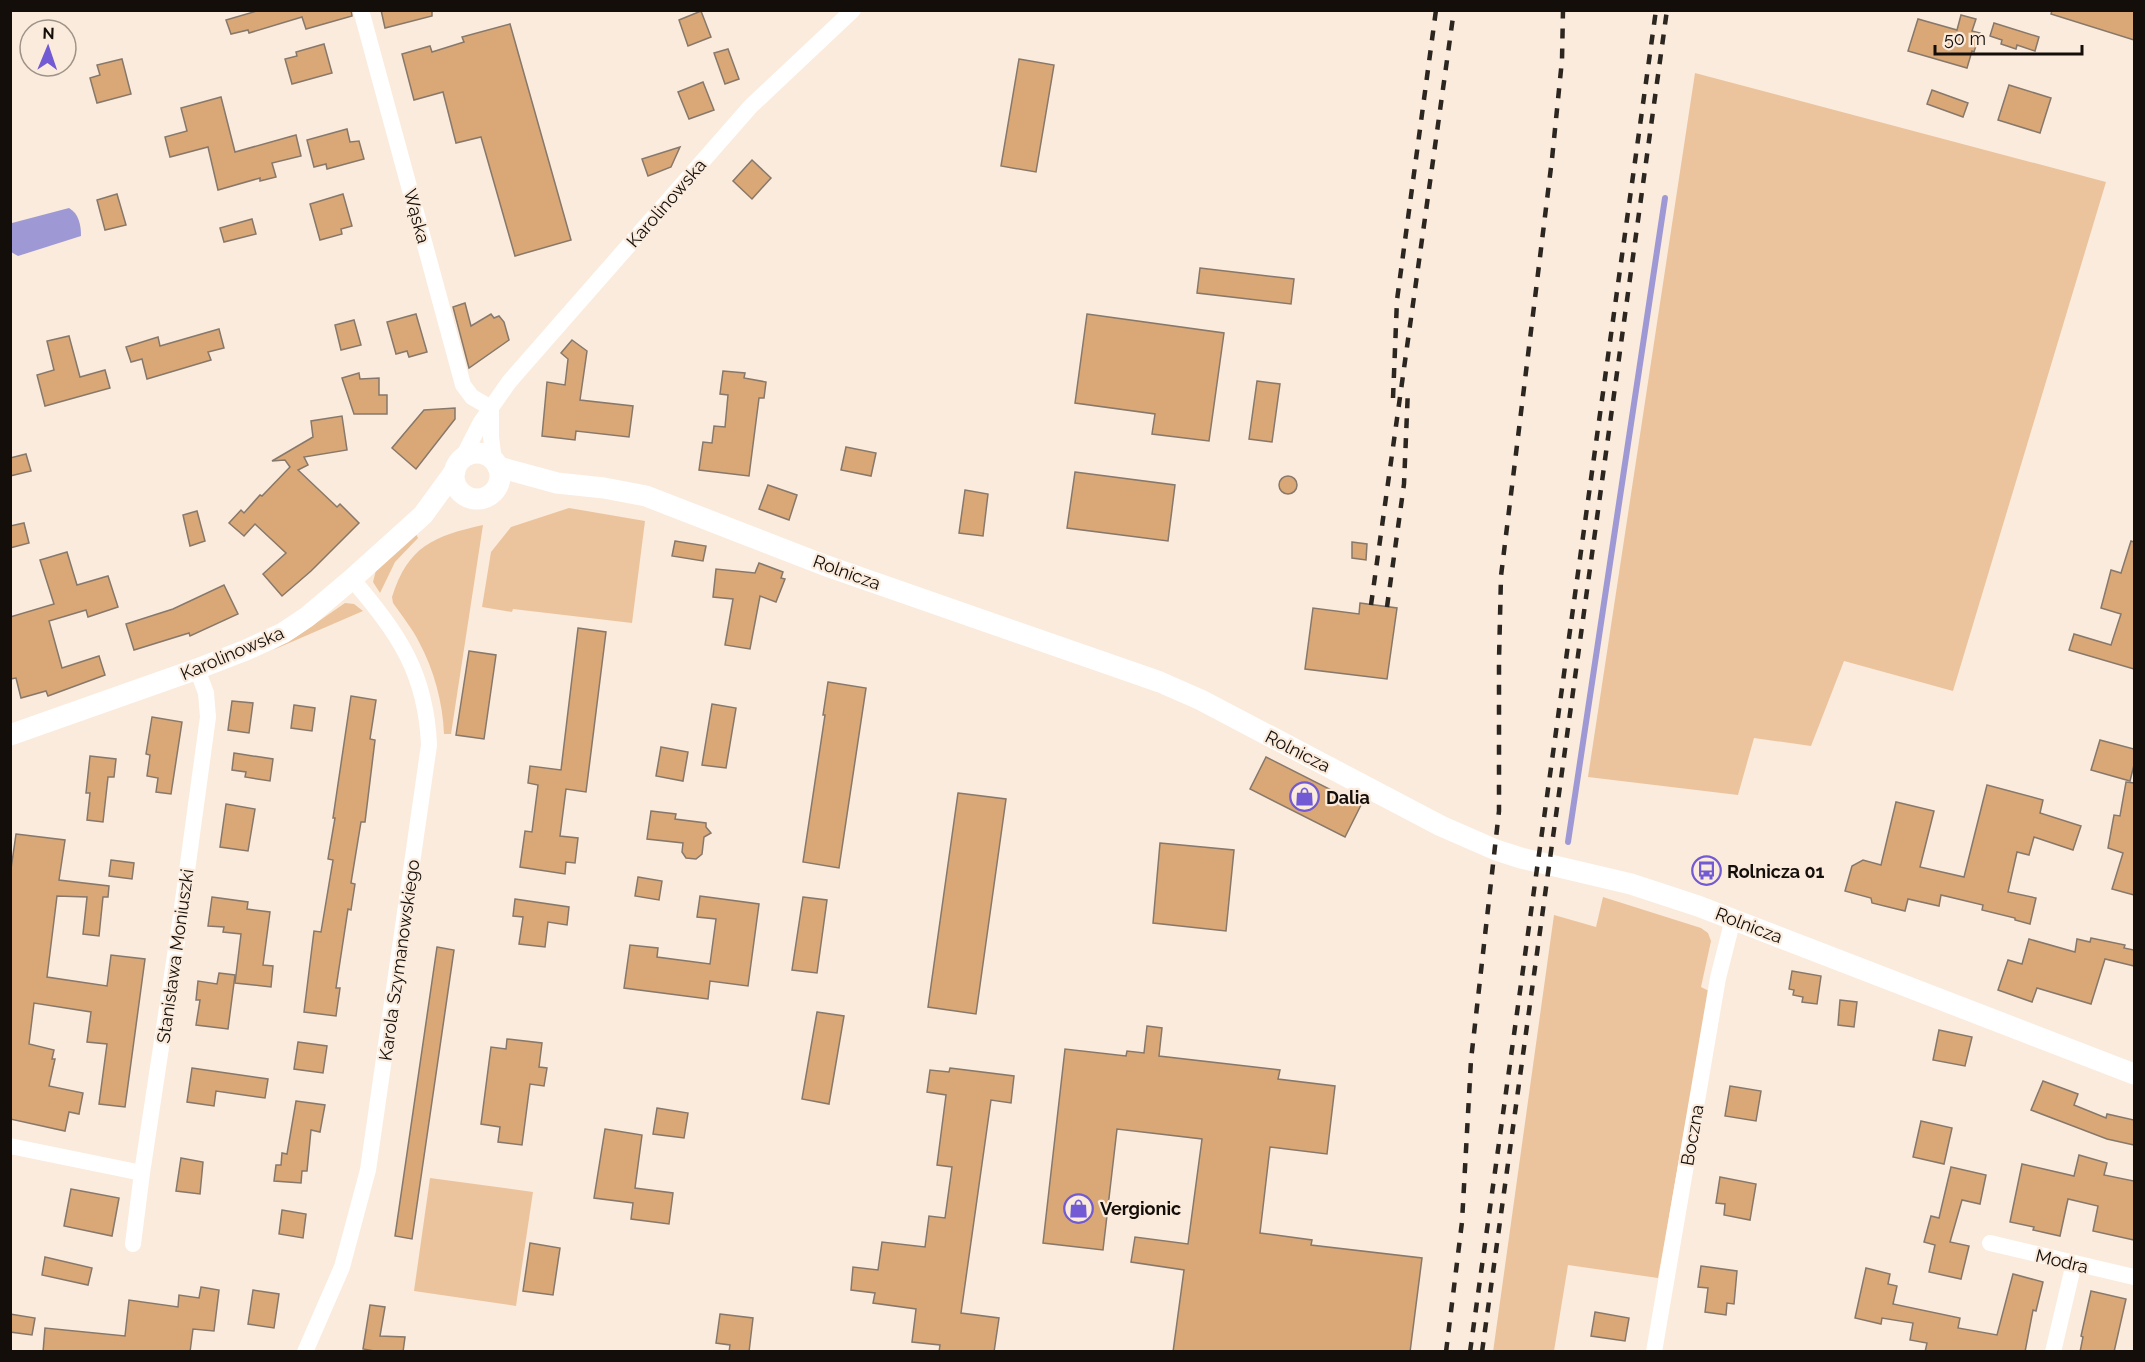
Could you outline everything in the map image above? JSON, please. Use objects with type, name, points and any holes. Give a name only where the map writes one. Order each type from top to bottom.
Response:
[{"type":"street","name":"Wąska","points":[[361,10],[463,385],[472,397],[491,408]]},
{"type":"street","name":"Karolinowska","points":[[10,735],[246,650],[283,633],[352,579],[423,515],[458,465],[481,422],[509,382],[752,106],[854,10]]},
{"type":"street","points":[[491,408],[491,437],[500,481],[482,496],[460,491],[456,485],[458,465],[468,455],[482,454],[496,464]]},
{"type":"street","name":"Rolnicza","points":[[496,464],[557,483],[604,488],[646,496],[824,565],[1167,685],[1201,700],[1442,826],[1496,850],[1631,884],[1733,919],[2134,1074]]},
{"type":"street","name":"Rolnicza","points":[[482,496],[525,486],[557,483]]},
{"type":"street","name":"Karolinowska","points":[[423,515],[482,496]]},
{"type":"street","name":"Karola Szymanowskiego","points":[[305,1352],[342,1267],[368,1170],[429,745],[427,714],[423,697],[407,654],[381,613],[352,579]]},
{"type":"street","name":"Stanisława Moniuszki","points":[[133,1244],[208,717],[206,693],[197,669]]},
{"type":"street","name":"Boczna","points":[[1654,1352],[1718,978],[1733,919]]},
{"type":"street","points":[[10,1146],[142,1173]]},
{"type":"street","name":"Modra","points":[[1990,1243],[2134,1277]]},
{"type":"street","points":[[2053,1352],[2074,1263]]},
{"type":"shaded area","points":[[1695,73],[2106,182],[1953,691],[1844,661],[1811,746],[1754,738],[1738,795],[1588,777]]},
{"type":"shaded area","points":[[69,208],[79,220],[81,236],[18,256],[11,252],[12,223]]},
{"type":"shaded area","points":[[569,508],[645,521],[632,623],[482,607],[491,552],[511,527]]},
{"type":"shaded area","points":[[483,525],[451,734],[444,734],[440,699],[429,664],[416,637],[393,603],[392,597],[406,566],[425,546],[450,534]]},
{"type":"shaded area","points":[[416,534],[418,538],[395,562],[380,593],[373,582],[376,570]]},
{"type":"shaded area","points":[[345,603],[354,604],[363,611],[273,650],[296,637]]},
{"type":"shaded area","points":[[1603,897],[1701,928],[1708,933],[1711,941],[1701,987],[1709,991],[1658,1278],[1568,1265],[1554,1351],[1493,1352],[1554,915],[1596,927]]},
{"type":"shaded area","points":[[430,1178],[533,1192],[516,1306],[414,1291]]},
{"type":"building","points":[[260,10],[351,10],[352,16],[306,29],[302,17],[249,33],[248,30],[231,34],[226,20]]},
{"type":"building","points":[[381,10],[432,10],[432,16],[385,28]]},
{"type":"building","points":[[2052,10],[2134,10],[2134,40],[2051,14]]},
{"type":"building","points":[[701,11],[711,37],[688,46],[679,20]]},
{"type":"building","points":[[1961,15],[1976,19],[1972,31],[1980,33],[1967,68],[1908,51],[1918,19],[1957,30]]},
{"type":"building","points":[[1994,23],[2039,37],[2035,51],[2017,45],[2016,49],[2001,44],[2002,40],[1990,36]]},
{"type":"building","points":[[510,24],[571,240],[515,256],[481,137],[456,143],[443,92],[414,100],[402,54],[430,46],[432,52],[464,42],[462,37]]},
{"type":"building","points":[[324,44],[332,73],[292,84],[285,59],[297,56],[296,52]]},
{"type":"building","points":[[728,49],[739,79],[725,84],[714,53]]},
{"type":"building","points":[[122,59],[131,94],[97,103],[90,78],[100,75],[97,65]]},
{"type":"building","points":[[1019,59],[1054,65],[1036,172],[1001,166]]},
{"type":"building","points":[[703,82],[714,110],[689,119],[678,92]]},
{"type":"building","points":[[2009,85],[2051,98],[2040,133],[1998,120]]},
{"type":"building","points":[[1932,90],[1968,103],[1963,117],[1927,104]]},
{"type":"building","points":[[221,97],[235,152],[296,135],[301,156],[272,163],[276,177],[260,181],[260,178],[218,190],[208,147],[170,157],[165,137],[187,131],[181,108]]},
{"type":"building","points":[[347,129],[350,142],[359,141],[364,159],[327,169],[326,164],[314,167],[307,140]]},
{"type":"building","points":[[680,147],[671,167],[648,176],[642,159]]},
{"type":"building","points":[[752,160],[771,178],[752,199],[733,181]]},
{"type":"building","points":[[117,194],[126,225],[105,230],[97,200]]},
{"type":"building","points":[[343,194],[352,226],[341,229],[342,234],[320,240],[310,204]]},
{"type":"building","points":[[252,219],[256,234],[224,242],[220,228]]},
{"type":"building","points":[[1200,268],[1294,279],[1291,304],[1197,293]]},
{"type":"building","points":[[465,303],[471,326],[491,314],[494,318],[499,316],[504,322],[509,340],[469,368],[453,307]]},
{"type":"building","points":[[416,314],[427,352],[409,357],[407,351],[396,354],[387,322]]},
{"type":"building","points":[[1087,314],[1224,333],[1209,441],[1152,434],[1155,414],[1075,403]]},
{"type":"building","points":[[354,320],[361,345],[341,350],[335,325]]},
{"type":"building","points":[[219,329],[224,348],[208,352],[211,360],[147,379],[142,359],[131,362],[126,347],[158,337],[160,346]]},
{"type":"building","points":[[69,336],[80,377],[105,370],[110,388],[45,406],[37,375],[54,370],[47,341]]},
{"type":"building","points":[[572,340],[587,351],[580,400],[633,406],[629,437],[576,431],[575,440],[542,436],[547,382],[565,385],[568,359],[561,353]]},
{"type":"building","points":[[723,371],[745,373],[744,378],[766,382],[764,398],[759,398],[749,476],[699,470],[703,442],[712,443],[714,426],[725,427],[728,395],[720,394]]},
{"type":"building","points":[[359,373],[360,379],[379,378],[379,395],[387,395],[387,414],[354,414],[342,378]]},
{"type":"building","points":[[1257,381],[1280,384],[1272,442],[1249,439]]},
{"type":"building","points":[[455,408],[455,419],[416,469],[392,448],[424,410]]},
{"type":"building","points":[[342,416],[347,450],[304,457],[308,465],[298,470],[337,507],[340,504],[359,523],[311,571],[282,596],[263,574],[286,553],[255,524],[244,536],[229,523],[241,510],[244,513],[290,467],[285,460],[272,461],[313,437],[311,421]]},
{"type":"building","points":[[846,447],[876,453],[871,476],[841,470]]},
{"type":"building","points":[[26,454],[31,471],[10,476],[10,458]]},
{"type":"building","points":[[1075,472],[1175,485],[1168,541],[1067,528]]},
{"type":"building","points":[[1288,476],[1294,479],[1297,485],[1294,491],[1288,494],[1282,491],[1279,485],[1282,479]]},
{"type":"building","points":[[768,485],[797,495],[789,520],[759,509]]},
{"type":"building","points":[[965,490],[988,494],[983,536],[959,533]]},
{"type":"building","points":[[197,511],[205,541],[190,546],[183,515]]},
{"type":"building","points":[[24,523],[29,543],[10,548],[10,526]]},
{"type":"building","points":[[675,541],[706,546],[703,561],[672,556]]},
{"type":"building","points":[[2131,541],[2134,542],[2134,669],[2069,650],[2074,634],[2111,645],[2121,614],[2101,608],[2111,570],[2121,573]]},
{"type":"building","points":[[1352,542],[1367,544],[1366,560],[1352,558]]},
{"type":"building","points":[[67,552],[77,585],[108,576],[118,607],[88,617],[86,610],[49,621],[62,668],[99,656],[105,675],[48,696],[46,691],[21,698],[16,678],[10,679],[10,617],[54,604],[40,560]]},
{"type":"building","points":[[759,563],[783,572],[781,578],[785,579],[776,602],[760,596],[750,649],[725,645],[733,599],[713,597],[716,569],[755,573]]},
{"type":"building","points":[[224,585],[238,614],[190,636],[189,633],[134,650],[126,624],[173,609]]},
{"type":"building","points":[[1360,603],[1397,608],[1387,679],[1305,669],[1313,608],[1359,614]]},
{"type":"building","points":[[578,628],[606,632],[586,792],[566,789],[560,836],[578,838],[575,863],[566,862],[565,874],[520,867],[525,831],[532,832],[538,785],[528,783],[530,766],[561,770]]},
{"type":"building","points":[[469,651],[496,655],[484,739],[456,735]]},
{"type":"building","points":[[828,682],[866,688],[839,868],[803,862]]},
{"type":"building","points":[[351,696],[376,700],[370,739],[375,740],[365,822],[361,822],[351,883],[355,884],[351,910],[348,909],[336,988],[340,988],[336,1016],[304,1012],[314,931],[321,932],[333,860],[328,859]]},
{"type":"building","points":[[232,701],[253,703],[249,733],[228,730]]},
{"type":"building","points":[[712,704],[736,708],[726,768],[702,765]]},
{"type":"building","points":[[294,705],[315,708],[312,731],[291,728]]},
{"type":"building","points":[[152,717],[182,722],[171,794],[156,792],[158,778],[147,776],[150,755],[146,754]]},
{"type":"building","points":[[2100,740],[2134,749],[2134,765],[2130,781],[2091,770]]},
{"type":"building","points":[[661,747],[688,752],[683,781],[656,776]]},
{"type":"building","points":[[234,753],[273,759],[270,781],[245,777],[246,772],[232,770]]},
{"type":"building","points":[[90,756],[116,759],[114,777],[108,777],[103,822],[87,820],[90,793],[86,793]]},
{"type":"building","name":"Dalia","points":[[1266,757],[1361,805],[1345,837],[1250,789]]},
{"type":"building","points":[[2126,782],[2134,783],[2134,895],[2112,889],[2123,853],[2108,848],[2114,815],[2120,816]]},
{"type":"building","points":[[1987,785],[2043,800],[2040,813],[2081,826],[2073,850],[2034,837],[2029,855],[2017,852],[2008,892],[2036,898],[2030,924],[1982,910],[1983,905],[1941,895],[1939,906],[1908,899],[1905,911],[1872,903],[1871,898],[1845,891],[1852,866],[1863,860],[1881,865],[1896,802],[1934,811],[1920,867],[1964,877]]},
{"type":"building","points":[[958,793],[1006,799],[976,1014],[928,1007]]},
{"type":"building","points":[[226,804],[255,809],[248,851],[220,847]]},
{"type":"building","points":[[651,811],[676,814],[675,819],[706,823],[711,833],[704,837],[702,854],[696,859],[686,858],[682,852],[683,843],[647,839]]},
{"type":"building","points":[[16,834],[65,840],[59,880],[109,886],[108,897],[103,897],[99,936],[83,934],[87,897],[57,896],[47,977],[107,986],[111,955],[145,959],[125,1107],[99,1104],[107,1044],[87,1042],[91,1012],[34,1003],[29,1044],[54,1050],[52,1059],[55,1059],[49,1086],[83,1093],[79,1114],[69,1112],[65,1131],[10,1119],[10,876]]},
{"type":"building","points":[[1160,843],[1234,850],[1226,931],[1153,923]]},
{"type":"building","points":[[111,860],[134,863],[132,879],[109,876]]},
{"type":"building","points":[[638,877],[662,881],[659,900],[635,896]]},
{"type":"building","points":[[700,896],[759,904],[748,986],[710,981],[708,999],[624,988],[630,945],[658,948],[657,957],[710,964],[716,919],[697,917]]},
{"type":"building","points":[[212,897],[248,902],[247,909],[270,912],[263,965],[273,966],[271,987],[235,983],[241,934],[223,932],[224,927],[208,926]]},
{"type":"building","points":[[803,897],[827,900],[817,973],[792,970]]},
{"type":"building","points":[[515,899],[569,907],[567,925],[548,922],[545,947],[519,944],[523,917],[513,916]]},
{"type":"building","points":[[2091,938],[2125,945],[2124,948],[2134,950],[2134,966],[2105,959],[2091,1004],[2037,988],[2032,1002],[1998,990],[2008,960],[2022,964],[2029,939],[2075,952],[2077,939],[2090,942]]},
{"type":"building","points":[[437,947],[454,950],[412,1239],[395,1236]]},
{"type":"building","points":[[1792,971],[1821,976],[1817,1004],[1802,1002],[1803,997],[1793,995],[1794,990],[1789,989]]},
{"type":"building","points":[[219,973],[235,975],[228,1029],[196,1025],[200,1000],[196,1000],[198,981],[217,984]]},
{"type":"building","points":[[1840,1000],[1857,1002],[1854,1027],[1838,1025]]},
{"type":"building","points":[[817,1012],[844,1016],[829,1104],[802,1099]]},
{"type":"building","points":[[1147,1026],[1162,1028],[1159,1056],[1280,1070],[1278,1079],[1335,1086],[1327,1154],[1270,1147],[1260,1233],[1312,1240],[1311,1245],[1422,1258],[1410,1352],[1173,1352],[1184,1270],[1131,1262],[1135,1237],[1188,1244],[1202,1139],[1117,1129],[1103,1250],[1043,1243],[1065,1049],[1126,1056],[1127,1051],[1144,1053]]},
{"type":"building","points":[[1939,1030],[1972,1037],[1965,1066],[1933,1060]]},
{"type":"building","points":[[507,1039],[542,1043],[539,1067],[547,1068],[544,1086],[530,1084],[522,1145],[498,1142],[500,1127],[481,1124],[491,1047],[506,1049]]},
{"type":"building","points":[[298,1042],[327,1046],[323,1073],[294,1069]]},
{"type":"building","points":[[192,1068],[268,1079],[265,1098],[216,1091],[214,1106],[187,1102]]},
{"type":"building","points":[[950,1068],[1014,1076],[1011,1103],[991,1100],[961,1313],[999,1318],[994,1352],[939,1352],[940,1345],[912,1342],[916,1309],[873,1303],[875,1293],[851,1290],[853,1267],[878,1270],[882,1242],[925,1247],[929,1216],[945,1218],[952,1167],[937,1165],[946,1095],[927,1092],[930,1070],[949,1072]]},
{"type":"building","points":[[2043,1081],[2078,1094],[2074,1105],[2106,1118],[2107,1114],[2134,1120],[2134,1145],[2107,1139],[2031,1110]]},
{"type":"building","points":[[1730,1086],[1761,1091],[1756,1121],[1725,1116]]},
{"type":"building","points":[[296,1101],[325,1105],[320,1132],[311,1130],[307,1171],[302,1171],[301,1183],[274,1181],[276,1165],[281,1165],[282,1153],[287,1154]]},
{"type":"building","points":[[657,1108],[688,1113],[684,1138],[653,1134]]},
{"type":"building","points":[[1921,1121],[1952,1128],[1944,1164],[1913,1157]]},
{"type":"building","points":[[605,1129],[642,1135],[635,1188],[673,1193],[669,1224],[631,1219],[633,1203],[594,1198]]},
{"type":"building","points":[[2079,1155],[2107,1163],[2104,1175],[2134,1181],[2134,1240],[2093,1231],[2098,1206],[2068,1199],[2060,1236],[2010,1222],[2022,1164],[2074,1176]]},
{"type":"building","points":[[181,1158],[203,1162],[200,1194],[176,1191]]},
{"type":"building","points":[[1951,1167],[1986,1175],[1980,1204],[1962,1200],[1950,1242],[1969,1246],[1961,1279],[1929,1272],[1935,1245],[1924,1242],[1931,1216],[1939,1218]]},
{"type":"building","points":[[1720,1177],[1756,1184],[1750,1220],[1724,1215],[1725,1204],[1716,1203]]},
{"type":"building","points":[[71,1189],[119,1198],[112,1236],[64,1226]]},
{"type":"building","points":[[282,1210],[306,1214],[303,1238],[279,1234]]},
{"type":"building","points":[[530,1243],[560,1248],[553,1295],[523,1291]]},
{"type":"building","points":[[45,1257],[92,1268],[88,1285],[42,1275]]},
{"type":"building","points":[[1701,1266],[1737,1271],[1734,1304],[1727,1303],[1726,1315],[1705,1312],[1708,1288],[1698,1287]]},
{"type":"building","points":[[1866,1268],[1890,1274],[1888,1284],[1897,1286],[1893,1304],[1960,1318],[1958,1328],[1997,1335],[2013,1274],[2043,1282],[2036,1311],[2033,1310],[2025,1352],[1925,1352],[1927,1343],[1910,1340],[1913,1323],[1882,1318],[1881,1324],[1855,1318]]},
{"type":"building","points":[[201,1287],[219,1290],[214,1331],[193,1329],[190,1352],[43,1352],[45,1328],[125,1336],[129,1300],[178,1307],[179,1295],[199,1298]]},
{"type":"building","points":[[253,1290],[279,1294],[274,1328],[248,1324]]},
{"type":"building","points":[[2091,1291],[2126,1299],[2114,1352],[2080,1352],[2083,1337],[2081,1336]]},
{"type":"building","points":[[370,1305],[385,1307],[380,1336],[405,1337],[403,1352],[363,1349]]},
{"type":"building","points":[[1595,1312],[1629,1318],[1625,1341],[1591,1336]]},
{"type":"building","points":[[10,1314],[35,1318],[32,1335],[10,1332]]},
{"type":"building","points":[[720,1314],[753,1318],[749,1352],[729,1352],[730,1345],[716,1343]]},
{"type":"waterway","points":[[1568,842],[1665,198]]},
{"type":"railway","points":[[1393,398],[1397,300],[1436,10]]},
{"type":"railway","points":[[1371,605],[1454,10]]},
{"type":"railway","points":[[1446,1352],[1462,1222],[1471,1060],[1499,811],[1501,576],[1552,159],[1562,60],[1563,10]]},
{"type":"railway","points":[[1470,1352],[1656,10]]},
{"type":"railway","points":[[1482,1352],[1667,10]]},
{"type":"railway","points":[[1387,607],[1404,484],[1408,389]]},
{"type":"place","name":"Dalia","points":[[1305,797]]},
{"type":"place","name":"Rolnicza 01","points":[[1706,871]]},
{"type":"place","name":"Vergionic","points":[[1079,1208]]}]
